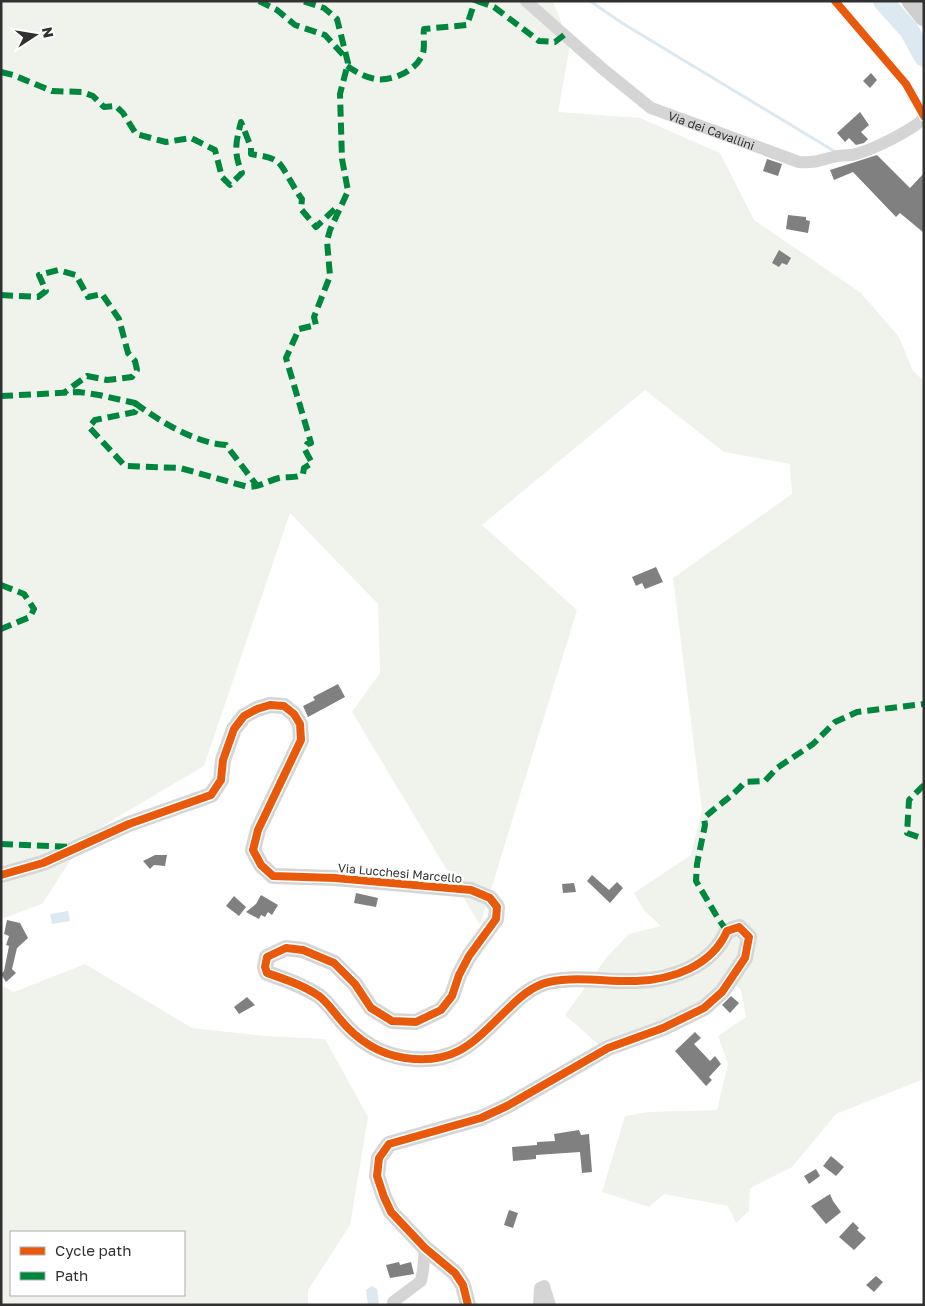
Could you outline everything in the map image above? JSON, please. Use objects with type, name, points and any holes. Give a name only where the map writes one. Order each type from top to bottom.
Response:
[{"type":"main road","points":[[912,1],[924,17]]},
{"type":"street","name":"Via dei Cavallini","points":[[526,1],[604,70],[651,108],[799,162],[816,163],[837,156],[856,154],[877,146],[918,124],[924,118]]},
{"type":"street","name":"Via Lucchesi Marcello","points":[[1,876],[43,863],[129,824],[211,795],[221,780],[223,760],[234,729],[244,716],[270,705],[284,706],[294,714],[300,724],[301,740],[258,830],[253,850],[261,865],[273,876],[335,878],[471,890],[490,898],[497,907],[496,919],[459,975],[452,996],[441,1010],[416,1022],[392,1021],[371,1008],[354,984],[334,963],[303,950],[286,948],[267,957],[265,966],[267,973],[320,996],[360,1040],[377,1050],[404,1058],[435,1060],[450,1056],[484,1033],[519,998],[532,988],[549,982],[576,980],[637,982],[662,978],[694,968],[705,960],[722,942],[727,931],[739,927],[749,938],[745,958],[722,992],[704,1008],[663,1028],[608,1048],[507,1106],[481,1118],[389,1144],[379,1158],[377,1176],[391,1212],[424,1248],[455,1273],[463,1285],[468,1305]]},
{"type":"street","points":[[393,1305],[393,1302],[421,1281],[424,1248]]},
{"type":"street","points":[[539,1305],[540,1288],[544,1286],[550,1305]]},
{"type":"shaded area","points":[[1,1],[553,1],[570,45],[558,112],[640,118],[720,153],[754,220],[861,293],[899,337],[913,371],[924,381],[924,1079],[836,1114],[792,1167],[750,1188],[749,1211],[736,1223],[728,1206],[664,1194],[649,1207],[602,1192],[625,1116],[648,1112],[717,1110],[728,1064],[718,1036],[746,1017],[741,990],[724,976],[702,1007],[599,1045],[565,1015],[607,957],[629,934],[661,926],[644,910],[634,893],[691,855],[702,810],[673,578],[792,494],[790,464],[724,452],[645,390],[482,525],[577,610],[480,925],[352,712],[380,673],[378,604],[290,513],[204,766],[87,835],[42,904],[1,919]]},
{"type":"shaded area","points":[[68,911],[70,921],[52,924],[50,914]]},
{"type":"shaded area","points":[[85,964],[192,1028],[265,1036],[325,1039],[368,1117],[350,1225],[308,1290],[308,1305],[1,1305],[1,985],[14,992]]},
{"type":"shaded area","points":[[372,1286],[377,1289],[379,1305],[368,1305],[366,1290]]},
{"type":"building","points":[[871,73],[877,80],[870,88],[863,81]]},
{"type":"building","points":[[860,112],[869,125],[861,132],[868,139],[864,143],[856,145],[849,138],[845,142],[837,133]]},
{"type":"building","points":[[877,155],[910,188],[924,173],[924,233],[900,213],[896,217],[853,172],[834,180],[830,170]]},
{"type":"building","points":[[767,159],[782,164],[778,176],[763,171]]},
{"type":"building","points":[[788,215],[806,217],[806,220],[810,221],[808,233],[786,229]]},
{"type":"building","points":[[779,250],[791,258],[787,265],[782,263],[779,267],[772,263]]},
{"type":"building","points":[[656,567],[663,582],[645,589],[642,583],[636,586],[632,577]]},
{"type":"building","points":[[338,684],[345,697],[308,717],[303,706],[315,700],[313,697]]},
{"type":"building","points":[[155,855],[167,855],[165,866],[154,865],[150,869],[143,861]]},
{"type":"building","points":[[592,875],[609,890],[617,882],[623,888],[610,903],[587,881]]},
{"type":"building","points":[[574,883],[576,892],[563,893],[562,884]]},
{"type":"building","points":[[356,893],[378,898],[376,907],[354,903]]},
{"type":"building","points":[[261,895],[278,905],[272,915],[268,912],[265,917],[261,915],[259,919],[246,912],[256,904]]},
{"type":"building","points":[[234,896],[246,907],[239,916],[226,906]]},
{"type":"building","points":[[7,920],[20,923],[28,938],[17,948],[12,969],[16,973],[6,982],[1,974],[4,971],[9,946],[6,945],[9,936],[4,934]]},
{"type":"building","points":[[731,996],[739,1003],[730,1013],[722,1005]]},
{"type":"building","points":[[247,997],[255,1005],[239,1014],[234,1007]]},
{"type":"building","points":[[695,1032],[701,1038],[694,1044],[710,1061],[715,1056],[721,1064],[709,1077],[712,1080],[706,1086],[675,1051]]},
{"type":"building","points":[[579,1130],[581,1135],[589,1134],[592,1172],[582,1173],[580,1152],[536,1155],[536,1159],[513,1161],[512,1147],[555,1141],[554,1134]]},
{"type":"building","points":[[831,1156],[844,1167],[836,1176],[823,1166]]},
{"type":"building","points":[[816,1169],[820,1176],[809,1184],[804,1176]]},
{"type":"building","points":[[830,1194],[841,1212],[826,1224],[811,1206]]},
{"type":"building","points":[[509,1210],[518,1213],[513,1228],[504,1225]]},
{"type":"building","points":[[853,1222],[859,1228],[857,1230],[866,1238],[854,1250],[839,1237]]},
{"type":"building","points":[[399,1262],[400,1265],[411,1262],[414,1274],[390,1278],[386,1265]]},
{"type":"building","points":[[876,1276],[883,1282],[874,1292],[866,1285]]},
{"type":"waterway","points":[[590,1],[622,23],[834,151]]},
{"type":"waterway","points":[[883,1],[909,30],[924,57]]},
{"type":"marked path","points":[[259,1],[277,10],[295,25],[325,35],[345,57]]},
{"type":"marked path","points":[[1,396],[79,392],[135,403],[138,407],[135,412],[95,420],[89,427],[125,466],[180,468],[252,487],[279,478],[300,476],[303,474],[304,468],[312,463],[304,448],[307,444],[311,443],[286,358],[299,329],[316,325],[314,317],[330,276],[327,241],[348,191],[342,159],[340,94],[348,63],[337,19],[324,8],[303,1]]},
{"type":"marked path","points":[[347,66],[375,79],[389,79],[404,74],[416,65],[423,53],[424,29],[467,25],[475,1]]},
{"type":"marked path","points":[[477,1],[494,7],[539,41],[555,42],[564,35]]},
{"type":"marked path","points":[[1,72],[52,91],[82,92],[93,96],[104,107],[116,106],[123,113],[136,134],[166,142],[191,138],[215,150],[222,177],[230,185],[242,173],[237,159],[236,147],[241,122],[251,147],[251,154],[272,158],[278,162],[302,199],[301,209],[316,227],[337,207]]},
{"type":"marked path","points":[[1,295],[38,297],[46,291],[39,275],[58,270],[76,275],[88,297],[102,294],[119,319],[128,353],[135,361],[137,370],[132,377],[107,380],[87,376],[65,392]]},
{"type":"marked path","points":[[135,403],[166,424],[190,436],[226,445],[258,487]]},
{"type":"marked path","points":[[1,585],[24,594],[34,609],[30,617],[1,629]]},
{"type":"marked path","points":[[727,931],[696,881],[697,864],[705,825],[704,818],[745,782],[765,781],[777,768],[813,744],[835,722],[857,712],[924,704]]},
{"type":"marked path","points":[[924,785],[909,800],[907,833],[924,839]]},
{"type":"marked path","points":[[1,844],[71,847]]},
{"type":"cycle path","points":[[835,1],[906,84],[924,116]]},
{"type":"cycle path","points":[[1,875],[43,863],[129,824],[211,795],[221,780],[223,760],[234,729],[244,716],[270,705],[284,706],[294,714],[300,724],[301,740],[258,830],[253,850],[261,865],[273,876],[335,878],[471,890],[490,898],[497,907],[496,919],[469,956],[459,975],[452,996],[441,1010],[416,1022],[392,1021],[371,1008],[355,984],[334,963],[303,950],[286,948],[267,957],[265,967],[267,973],[300,985],[319,996],[353,1033],[377,1049],[405,1058],[439,1058],[453,1054],[476,1039],[519,998],[538,985],[571,979],[650,980],[677,974],[701,962],[712,953],[727,931],[739,927],[749,937],[745,958],[722,992],[704,1008],[663,1028],[608,1048],[507,1106],[481,1118],[389,1144],[379,1158],[377,1176],[391,1212],[425,1248],[455,1273],[463,1285],[468,1305]]}]
